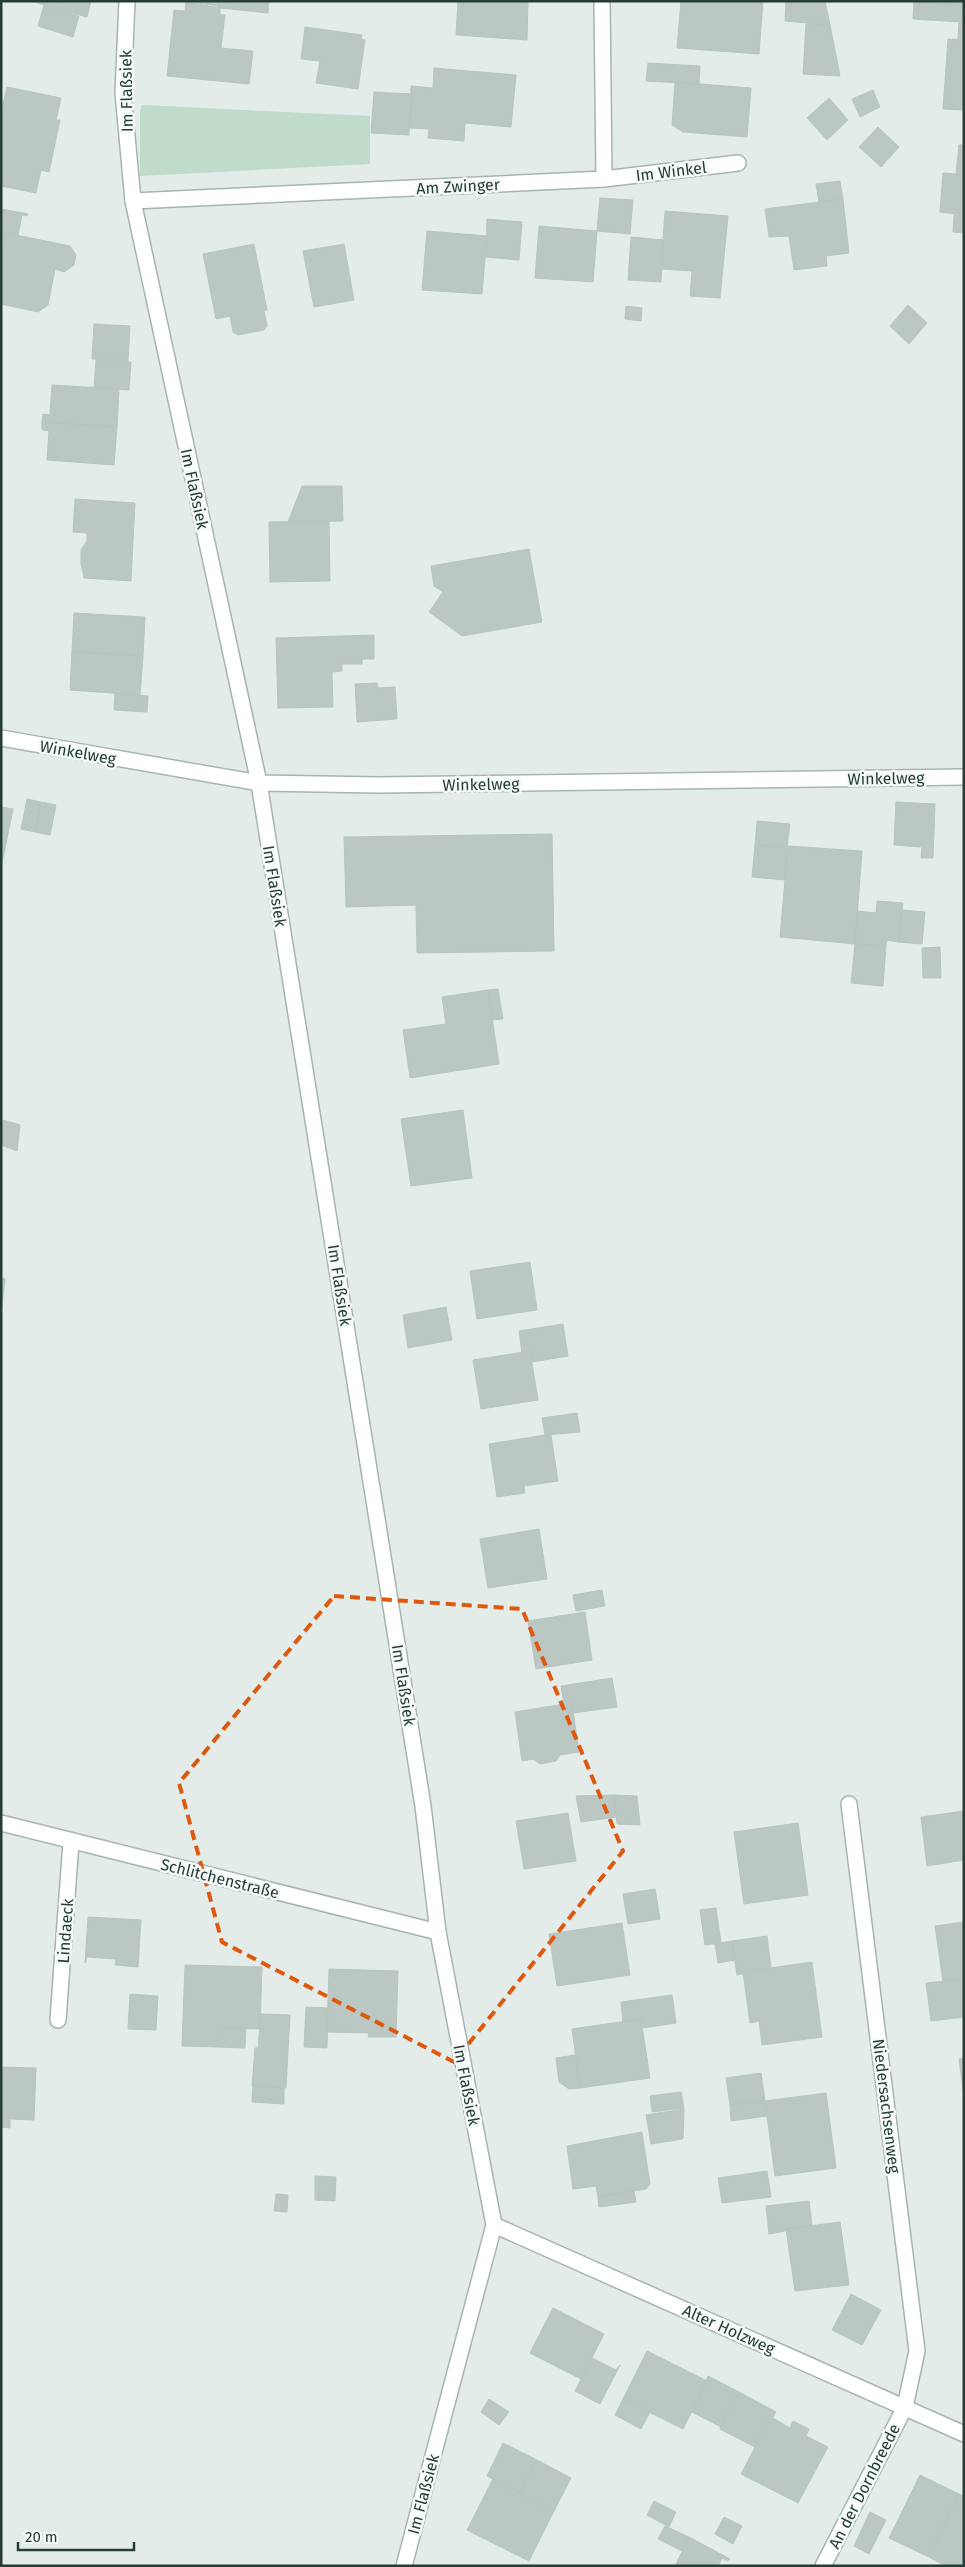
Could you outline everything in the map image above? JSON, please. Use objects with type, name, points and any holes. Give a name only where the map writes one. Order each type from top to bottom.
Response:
[{"type":"street","name":"Im Flaßsiek","points":[[126,1],[123,93],[133,201],[258,783],[423,1806],[438,1932],[494,2225],[404,2566]]},
{"type":"street","points":[[602,1],[604,179]]},
{"type":"street","name":"Im Winkel","points":[[604,179],[738,163]]},
{"type":"street","name":"Am Zwinger","points":[[133,201],[604,179]]},
{"type":"street","name":"Winkelweg","points":[[1,738],[258,783],[379,786],[964,777]]},
{"type":"street","name":"Niedersachsenweg","points":[[849,1804],[917,2351],[904,2407]]},
{"type":"street","name":"Schlitchenstraße","points":[[1,1823],[438,1932]]},
{"type":"street","name":"Lindaeck","points":[[58,2020],[71,1842]]},
{"type":"street","name":"Alter Holzweg","points":[[494,2225],[964,2434]]},
{"type":"street","name":"An der Dornbreede","points":[[823,2566],[904,2407]]},
{"type":"highlighted area","points":[[334,1596],[522,1609],[623,1851],[454,2062],[222,1942],[179,1783]]},
{"type":"green space","points":[[142,105],[370,116],[370,164],[140,176],[140,112]]},
{"type":"building","points":[[31,1],[91,1],[87,17]]},
{"type":"building","points":[[186,1],[219,1],[218,6]]},
{"type":"building","points":[[219,1],[269,1],[268,13],[220,8],[218,7]]},
{"type":"building","points":[[458,1],[528,1],[527,40],[456,35]]},
{"type":"building","points":[[681,1],[763,1],[759,54],[677,48]]},
{"type":"building","points":[[786,1],[825,1],[830,25],[785,21]]},
{"type":"building","points":[[914,1],[964,5],[962,22],[913,19]]},
{"type":"building","points":[[917,1],[964,1],[964,5]]},
{"type":"building","points":[[186,2],[220,8],[220,15],[225,15],[221,48],[253,51],[249,84],[167,76],[174,10],[185,11]]},
{"type":"building","points":[[44,5],[79,16],[73,37],[38,26]]},
{"type":"building","points":[[959,22],[964,22],[964,40],[958,39]]},
{"type":"building","points":[[806,24],[830,25],[840,76],[803,74]]},
{"type":"building","points":[[305,27],[362,35],[361,39],[365,40],[358,89],[316,83],[320,61],[301,59]]},
{"type":"building","points":[[948,39],[964,40],[964,110],[943,109]]},
{"type":"building","points":[[648,63],[700,66],[699,84],[646,81]]},
{"type":"building","points":[[434,68],[516,75],[511,127],[465,123],[464,141],[428,138],[429,129],[410,128],[411,86],[433,88]]},
{"type":"building","points":[[675,82],[751,88],[747,137],[683,132],[672,125]]},
{"type":"building","points":[[7,87],[61,98],[56,120],[60,120],[49,172],[41,170],[36,193],[1,186],[1,112]]},
{"type":"building","points":[[873,90],[880,107],[860,117],[852,99]]},
{"type":"building","points":[[374,92],[412,94],[409,135],[371,133]]},
{"type":"building","points":[[829,98],[848,120],[827,140],[807,118]]},
{"type":"building","points":[[878,127],[899,147],[881,167],[859,147]]},
{"type":"building","points":[[959,145],[964,145],[964,215],[940,212],[943,173],[956,174]]},
{"type":"building","points":[[840,181],[843,199],[819,202],[816,184]]},
{"type":"building","points":[[600,198],[633,200],[630,234],[597,231]]},
{"type":"building","points":[[843,199],[849,253],[826,256],[827,266],[794,270],[789,236],[769,237],[765,209]]},
{"type":"building","points":[[1,209],[28,214],[27,216],[22,215],[18,235],[6,233],[3,245]]},
{"type":"building","points":[[665,211],[728,216],[720,298],[690,296],[692,271],[661,269]]},
{"type":"building","points":[[954,215],[964,215],[964,233],[953,232]]},
{"type":"building","points":[[487,219],[522,222],[519,260],[486,257]]},
{"type":"building","points":[[539,226],[597,231],[593,282],[535,278]]},
{"type":"building","points":[[427,231],[487,236],[482,294],[422,290]]},
{"type":"building","points":[[6,233],[70,246],[76,255],[74,265],[64,272],[55,269],[48,305],[38,312],[1,304],[1,251]]},
{"type":"building","points":[[631,237],[663,240],[661,282],[628,280]]},
{"type":"building","points":[[254,244],[267,310],[264,310],[267,326],[264,330],[238,335],[233,332],[230,316],[216,319],[203,254]]},
{"type":"building","points":[[344,244],[354,300],[314,307],[303,251]]},
{"type":"building","points":[[908,305],[927,323],[909,344],[890,326]]},
{"type":"building","points":[[626,306],[642,308],[641,321],[625,319]]},
{"type":"building","points":[[94,324],[130,326],[128,361],[92,359]]},
{"type":"building","points":[[96,360],[131,362],[129,390],[94,388]]},
{"type":"building","points":[[52,385],[119,389],[117,427],[42,422],[43,414],[50,415]]},
{"type":"building","points":[[42,422],[117,427],[114,465],[47,460],[49,431],[42,430]]},
{"type":"building","points":[[302,486],[342,486],[343,521],[288,522]]},
{"type":"building","points":[[75,499],[135,503],[131,581],[84,578],[81,550],[87,541],[87,533],[73,532]]},
{"type":"building","points":[[329,521],[330,581],[270,582],[269,522]]},
{"type":"building","points":[[529,549],[542,622],[462,636],[429,612],[443,592],[434,586],[431,566]]},
{"type":"building","points":[[74,613],[145,617],[143,656],[72,652]]},
{"type":"building","points":[[374,635],[374,659],[362,659],[362,664],[342,664],[342,671],[332,672],[333,707],[278,708],[276,638]]},
{"type":"building","points":[[72,652],[143,656],[140,695],[70,690]]},
{"type":"building","points":[[377,683],[378,688],[395,687],[397,719],[357,722],[355,684]]},
{"type":"building","points":[[115,694],[148,696],[147,712],[114,710]]},
{"type":"building","points":[[27,799],[41,802],[35,832],[21,829]]},
{"type":"building","points":[[41,802],[56,805],[50,835],[35,832]]},
{"type":"building","points":[[896,802],[935,804],[933,858],[921,858],[922,847],[894,845]]},
{"type":"building","points":[[1,807],[13,809],[2,863],[1,862]]},
{"type":"building","points":[[757,821],[790,824],[787,848],[755,845]]},
{"type":"building","points":[[552,834],[554,951],[417,953],[416,905],[346,907],[344,837]]},
{"type":"building","points":[[755,845],[787,848],[785,880],[752,877]]},
{"type":"building","points":[[788,846],[862,851],[855,944],[780,937]]},
{"type":"building","points":[[877,901],[903,903],[898,942],[887,940],[886,946],[855,944],[857,911],[876,913]]},
{"type":"building","points":[[902,910],[925,912],[922,944],[898,942]]},
{"type":"building","points":[[855,944],[886,946],[883,986],[851,983]]},
{"type":"building","points":[[940,947],[941,978],[923,978],[922,948]]},
{"type":"building","points":[[498,989],[503,1019],[492,1020],[488,990]]},
{"type":"building","points":[[488,990],[499,1064],[410,1078],[403,1030],[446,1024],[442,997]]},
{"type":"building","points":[[463,1110],[472,1178],[411,1186],[401,1119]]},
{"type":"building","points":[[3,1120],[20,1125],[17,1151],[1,1145]]},
{"type":"building","points":[[530,1262],[537,1310],[477,1319],[470,1271]]},
{"type":"building","points":[[1,1278],[5,1279],[1,1314]]},
{"type":"building","points":[[446,1307],[452,1340],[408,1348],[403,1315]]},
{"type":"building","points":[[563,1324],[568,1356],[532,1362],[530,1351],[522,1353],[519,1331]]},
{"type":"building","points":[[530,1351],[538,1400],[481,1409],[473,1360]]},
{"type":"building","points":[[577,1413],[580,1432],[545,1435],[542,1418]]},
{"type":"building","points":[[551,1435],[558,1481],[524,1486],[525,1493],[497,1497],[489,1444]]},
{"type":"building","points":[[539,1529],[547,1579],[488,1588],[480,1539]]},
{"type":"building","points":[[602,1590],[605,1606],[576,1611],[573,1595]]},
{"type":"building","points":[[585,1612],[592,1660],[536,1669],[528,1621]]},
{"type":"building","points":[[612,1678],[617,1707],[573,1713],[572,1704],[564,1704],[561,1686]]},
{"type":"building","points":[[572,1704],[579,1752],[560,1755],[556,1761],[540,1764],[533,1759],[522,1761],[515,1712]]},
{"type":"building","points":[[614,1795],[616,1817],[581,1822],[576,1796]]},
{"type":"building","points":[[614,1795],[637,1796],[640,1825],[617,1824]]},
{"type":"building","points":[[964,1811],[964,1860],[927,1866],[921,1817]]},
{"type":"building","points":[[568,1813],[576,1861],[524,1869],[516,1821]]},
{"type":"building","points":[[798,1823],[808,1895],[744,1904],[734,1832]]},
{"type":"building","points":[[655,1889],[660,1919],[628,1924],[623,1894]]},
{"type":"building","points":[[716,1908],[721,1943],[705,1945],[700,1910]]},
{"type":"building","points":[[88,1917],[141,1920],[138,1967],[115,1965],[116,1959],[87,1957],[85,1963]]},
{"type":"building","points":[[964,1922],[964,1979],[943,1981],[935,1926]]},
{"type":"building","points":[[622,1923],[630,1975],[557,1986],[549,1934]]},
{"type":"building","points":[[767,1936],[771,1968],[737,1975],[732,1941]]},
{"type":"building","points":[[732,1941],[735,1960],[718,1963],[715,1944]]},
{"type":"building","points":[[812,1962],[822,2037],[762,2045],[759,2021],[750,2023],[743,1972]]},
{"type":"building","points":[[185,1965],[262,1967],[260,2029],[219,2028],[218,2047],[182,2046]]},
{"type":"building","points":[[329,1969],[398,1971],[396,2037],[368,2037],[369,2033],[327,2032]]},
{"type":"building","points":[[964,1979],[964,2017],[931,2021],[926,1983]]},
{"type":"building","points":[[130,1994],[158,1996],[156,2030],[128,2029]]},
{"type":"building","points":[[672,1995],[676,2023],[642,2028],[641,2019],[623,2022],[621,2002]]},
{"type":"building","points":[[306,2007],[328,2008],[327,2048],[304,2047]]},
{"type":"building","points":[[261,2014],[290,2015],[286,2088],[252,2086],[255,2048],[258,2048]]},
{"type":"building","points":[[641,2019],[650,2078],[580,2088],[572,2029]]},
{"type":"building","points":[[219,2028],[246,2029],[245,2048],[218,2047]]},
{"type":"building","points":[[575,2055],[580,2088],[569,2089],[559,2082],[556,2058]]},
{"type":"building","points":[[964,2058],[964,2097],[959,2059]]},
{"type":"building","points":[[1,2067],[36,2068],[34,2120],[10,2119],[10,2128],[1,2127]]},
{"type":"building","points":[[761,2073],[765,2101],[730,2105],[726,2078]]},
{"type":"building","points":[[253,2086],[284,2088],[284,2104],[252,2102]]},
{"type":"building","points":[[681,2092],[684,2108],[652,2112],[650,2096]]},
{"type":"building","points":[[826,2093],[836,2168],[775,2176],[765,2101]]},
{"type":"building","points":[[765,2101],[767,2116],[731,2121],[730,2105]]},
{"type":"building","points":[[684,2109],[683,2139],[651,2144],[646,2115]]},
{"type":"building","points":[[642,2132],[650,2184],[646,2189],[598,2197],[596,2186],[573,2189],[567,2146]]},
{"type":"building","points":[[767,2171],[771,2197],[722,2203],[718,2178]]},
{"type":"building","points":[[315,2176],[336,2177],[335,2201],[315,2200]]},
{"type":"building","points":[[634,2191],[636,2202],[599,2207],[598,2197]]},
{"type":"building","points":[[276,2194],[288,2195],[287,2212],[274,2211]]},
{"type":"building","points":[[809,2201],[812,2226],[769,2234],[766,2206]]},
{"type":"building","points":[[840,2222],[849,2285],[795,2291],[786,2229]]},
{"type":"building","points":[[851,2294],[881,2310],[862,2345],[832,2330]]},
{"type":"building","points":[[553,2308],[604,2334],[581,2379],[530,2353]]},
{"type":"building","points":[[647,2351],[707,2381],[683,2429],[623,2399]]},
{"type":"building","points":[[592,2358],[616,2370],[620,2365],[600,2404],[575,2391]]},
{"type":"building","points":[[708,2376],[739,2392],[721,2427],[692,2412]]},
{"type":"building","points":[[739,2392],[776,2412],[755,2447],[720,2429]]},
{"type":"building","points":[[489,2399],[509,2412],[499,2425],[481,2412]]},
{"type":"building","points":[[623,2399],[650,2412],[641,2429],[615,2415]]},
{"type":"building","points":[[771,2417],[790,2428],[793,2421],[809,2429],[806,2436],[828,2447],[798,2503],[741,2474]]},
{"type":"building","points":[[503,2443],[537,2460],[519,2493],[487,2476]]},
{"type":"building","points":[[537,2460],[571,2478],[554,2511],[519,2493]]},
{"type":"building","points":[[920,2475],[959,2494],[929,2557],[889,2538]]},
{"type":"building","points":[[493,2479],[554,2511],[529,2561],[467,2530]]},
{"type":"building","points":[[959,2494],[964,2497],[964,2566],[946,2566],[929,2557]]},
{"type":"building","points":[[654,2501],[676,2512],[669,2527],[647,2515]]},
{"type":"building","points":[[870,2512],[886,2520],[869,2554],[854,2546]]},
{"type":"building","points":[[724,2517],[742,2526],[733,2544],[715,2534]]},
{"type":"building","points":[[665,2526],[689,2537],[682,2551],[658,2539]]},
{"type":"building","points":[[689,2537],[730,2559],[728,2561],[722,2558],[718,2566],[676,2564]]}]
